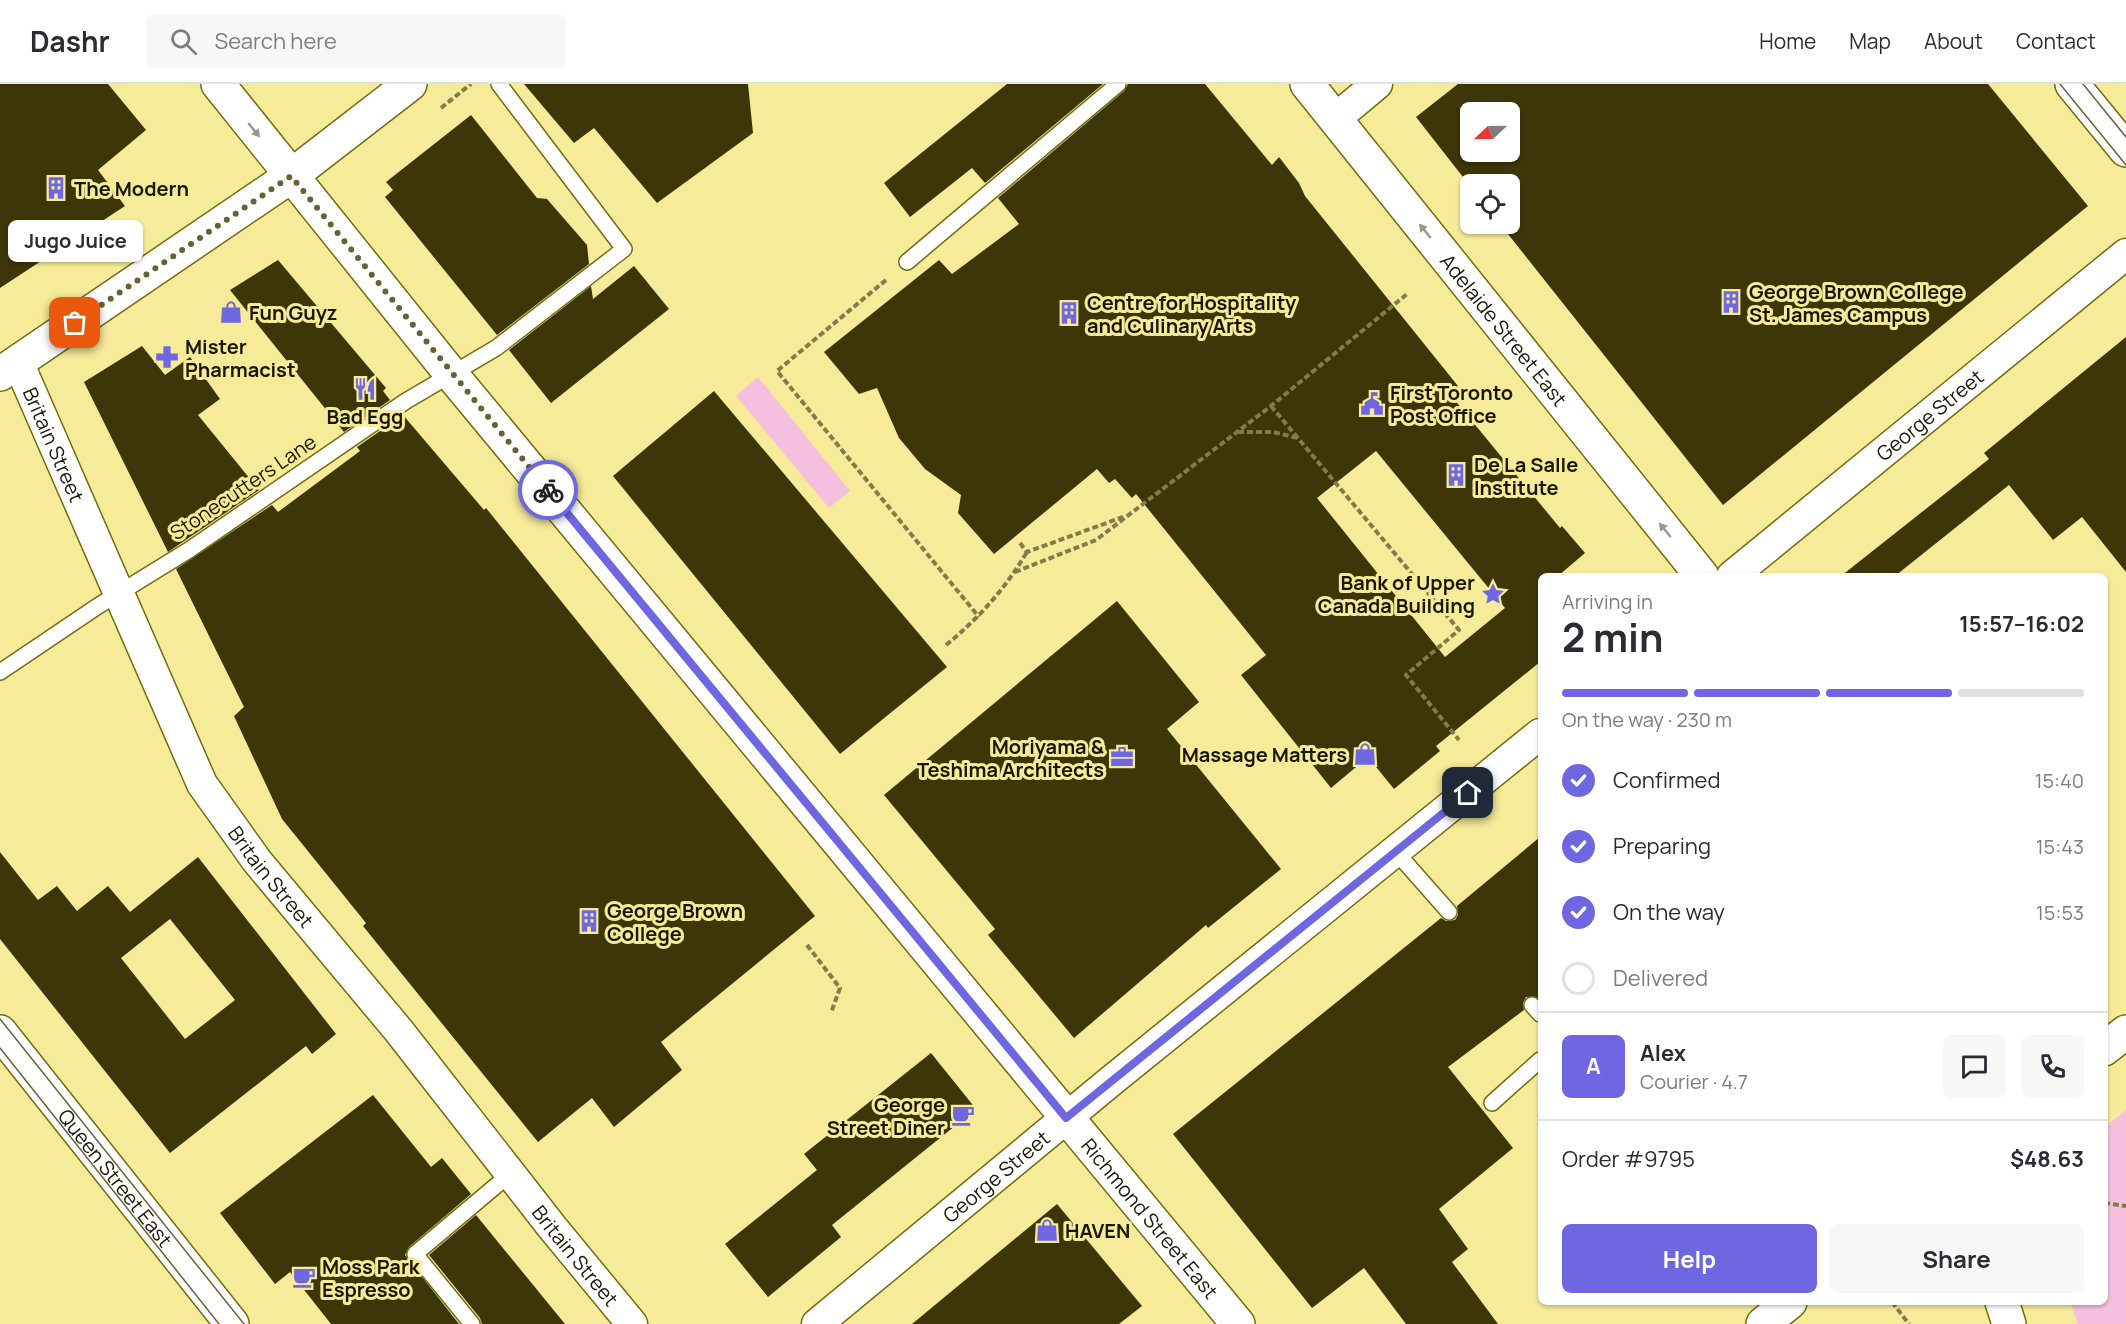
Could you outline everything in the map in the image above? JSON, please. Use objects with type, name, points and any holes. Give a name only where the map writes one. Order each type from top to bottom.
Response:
[{"type":"main road","name":"Richmond Street East","points":[[218,84],[451,374],[774,760],[873,886],[1238,1324]]},
{"type":"main road","points":[[9,368],[291,176],[410,84]]},
{"type":"main road","name":"Adelaide Street East","points":[[1307,84],[1700,573]]},
{"type":"main road","points":[[2072,84],[2126,150]]},
{"type":"main road","name":"Queen Street East","points":[[0,1032],[232,1324]]},
{"type":"main road","points":[[1763,1324],[1786,1305]]},
{"type":"main road","points":[[2003,1305],[2009,1324]]},
{"type":"street","points":[[1335,119],[1377,84]]},
{"type":"street","name":"George Street","points":[[1736,573],[2126,254]]},
{"type":"street","name":"Britain Street","points":[[9,368],[120,594],[202,784],[256,861],[399,1031],[510,1174],[632,1324]]},
{"type":"street","name":"George Street","points":[[817,1324],[1066,1118],[1538,736]]},
{"type":"lane","name":"Stonecutters Lane","points":[[0,672],[406,401],[495,348],[624,249],[499,84]]},
{"type":"lane","points":[[907,262],[1118,84]]},
{"type":"lane","points":[[1396,852],[1449,912]]},
{"type":"lane","points":[[1492,1103],[1538,1062]]},
{"type":"lane","points":[[472,1324],[415,1254],[510,1174]]},
{"type":"path","points":[[907,262],[777,371],[980,617]]},
{"type":"path","points":[[1016,572],[1096,540],[1271,406],[1407,294]]},
{"type":"path","points":[[1271,406],[1459,630],[1406,675],[1459,740]]},
{"type":"path","points":[[1237,432],[1273,432],[1299,438]]},
{"type":"path","points":[[946,645],[980,617],[1016,572],[1027,552],[1127,516]]},
{"type":"path","points":[[1020,543],[1027,552]]},
{"type":"path","points":[[807,945],[840,988],[831,1013]]},
{"type":"path","points":[[2108,1204],[2126,1206]]},
{"type":"path","points":[[1894,1305],[1909,1324]]},
{"type":"shaded area","points":[[758,377],[850,491],[829,508],[736,396]]},
{"type":"shaded area","points":[[2126,1110],[2126,1324],[2078,1324],[2071,1305],[2108,1305],[2108,1125]]},
{"type":"building","name":"The Modern","points":[[0,84],[108,84],[146,130],[98,170],[125,206],[0,288]]},
{"type":"building","points":[[524,84],[748,84],[753,133],[657,203],[594,128],[574,143]]},
{"type":"building","points":[[1007,84],[1103,84],[985,183],[972,168],[910,217],[884,183]]},
{"type":"building","points":[[1128,84],[1205,84],[1272,165],[1279,157],[1299,183],[1305,196],[1458,386],[1449,393],[1560,528],[1562,526],[1585,553],[1562,573],[1538,573],[1538,664],[1436,746],[1440,751],[1394,789],[1368,757],[1331,788],[1241,675],[1266,655],[1136,494],[1132,498],[1115,479],[1109,483],[1097,469],[994,554],[958,513],[961,495],[925,469],[899,438],[877,388],[859,394],[824,352],[939,260],[952,274],[1019,224],[998,198],[1124,91]],"holes":[[[1376,451],[1505,608],[1445,657],[1317,498]]]},
{"type":"building","name":"George Brown College St. James Campus","points":[[1458,84],[1988,84],[2088,206],[1723,505],[1508,234],[1520,234],[1520,174],[1461,174],[1416,117]]},
{"type":"building","points":[[471,115],[537,198],[547,199],[587,245],[589,264],[497,335],[385,197],[393,190],[386,182]]},
{"type":"building","points":[[278,260],[386,388],[383,391],[390,400],[344,432],[230,290]]},
{"type":"building","points":[[634,266],[669,309],[551,403],[509,350],[591,286],[593,299]]},
{"type":"building","points":[[2126,337],[2126,572],[2082,517],[2053,540],[2009,485],[1899,573],[1845,573],[1989,459],[1984,453]]},
{"type":"building","points":[[142,346],[165,375],[190,357],[220,399],[198,415],[259,490],[168,552],[84,382]]},
{"type":"building","points":[[714,391],[947,667],[840,754],[613,476]]},
{"type":"building","points":[[403,415],[484,510],[486,508],[815,916],[661,1042],[682,1070],[614,1127],[592,1098],[538,1142],[363,926],[366,923],[282,819],[234,716],[244,707],[176,569],[272,505],[278,512],[360,451],[357,447]]},
{"type":"building","points":[[1117,601],[1199,702],[1167,729],[1281,869],[1208,928],[1206,925],[1074,1038],[988,935],[995,929],[884,795]]},
{"type":"building","points":[[1538,839],[1538,998],[1526,997],[1523,1003],[1524,1010],[1448,1067],[1513,1148],[1439,1209],[1468,1249],[1452,1262],[1498,1324],[1406,1324],[1364,1268],[1312,1308],[1173,1134],[1441,918],[1446,921],[1455,920],[1458,915],[1457,906]]},
{"type":"building","points":[[0,852],[38,900],[57,886],[77,911],[108,886],[130,912],[198,857],[336,1034],[312,1054],[306,1046],[170,1153],[0,939]],"holes":[[[170,919],[235,1000],[185,1039],[121,958]]]},
{"type":"building","points":[[931,1053],[976,1109],[832,1225],[841,1237],[768,1297],[725,1244],[817,1170],[804,1154]]},
{"type":"building","points":[[373,1095],[431,1167],[442,1158],[471,1194],[409,1247],[405,1255],[459,1324],[331,1324],[290,1272],[275,1284],[220,1213]]},
{"type":"building","points":[[1057,1204],[1142,1306],[1119,1324],[912,1324]]},
{"type":"building","points":[[476,1215],[565,1324],[482,1324],[480,1318],[429,1255]]},
{"type":"tram line","points":[[2060,84],[2126,165]]},
{"type":"tram line","points":[[2083,84],[2126,137]]},
{"type":"tram line","points":[[0,1019],[244,1324]]},
{"type":"tram line","points":[[0,1048],[219,1324]]},
{"type":"way so far","points":[[75,323],[291,176],[548,490]]},
{"type":"place","name":"The Modern","points":[[56,188]]},
{"type":"place","name":"George Brown College St. James Campus","points":[[1731,302]]},
{"type":"place","name":"Fun Guyz","points":[[231,312]]},
{"type":"place","name":"Centre for Hospitality and Culinary Arts","points":[[1069,313]]},
{"type":"place","name":"Jugo Juice","points":[[75,323]]},
{"type":"place","name":"Mister Pharmacist","points":[[167,357]]},
{"type":"place","name":"Bad Egg","points":[[365,389]]},
{"type":"place","name":"First Toronto Post Office","points":[[1372,404]]},
{"type":"place","name":"De La Salle Institute","points":[[1456,475]]},
{"type":"place","name":"Bank of Upper Canada Building","points":[[1493,594]]},
{"type":"place","name":"Massage Matters","points":[[1365,754]]},
{"type":"place","name":"Moriyama & Teshima Architects","points":[[1122,757]]},
{"type":"place","name":"George Brown College","points":[[589,921]]},
{"type":"place","name":"George Street Diner","points":[[963,1115]]},
{"type":"place","name":"HAVEN","points":[[1047,1230]]},
{"type":"place","name":"Moss Park Espresso","points":[[304,1277]]},
{"type":"route","points":[[548,490],[788,777],[873,886],[1066,1118],[1468,793]]}]
